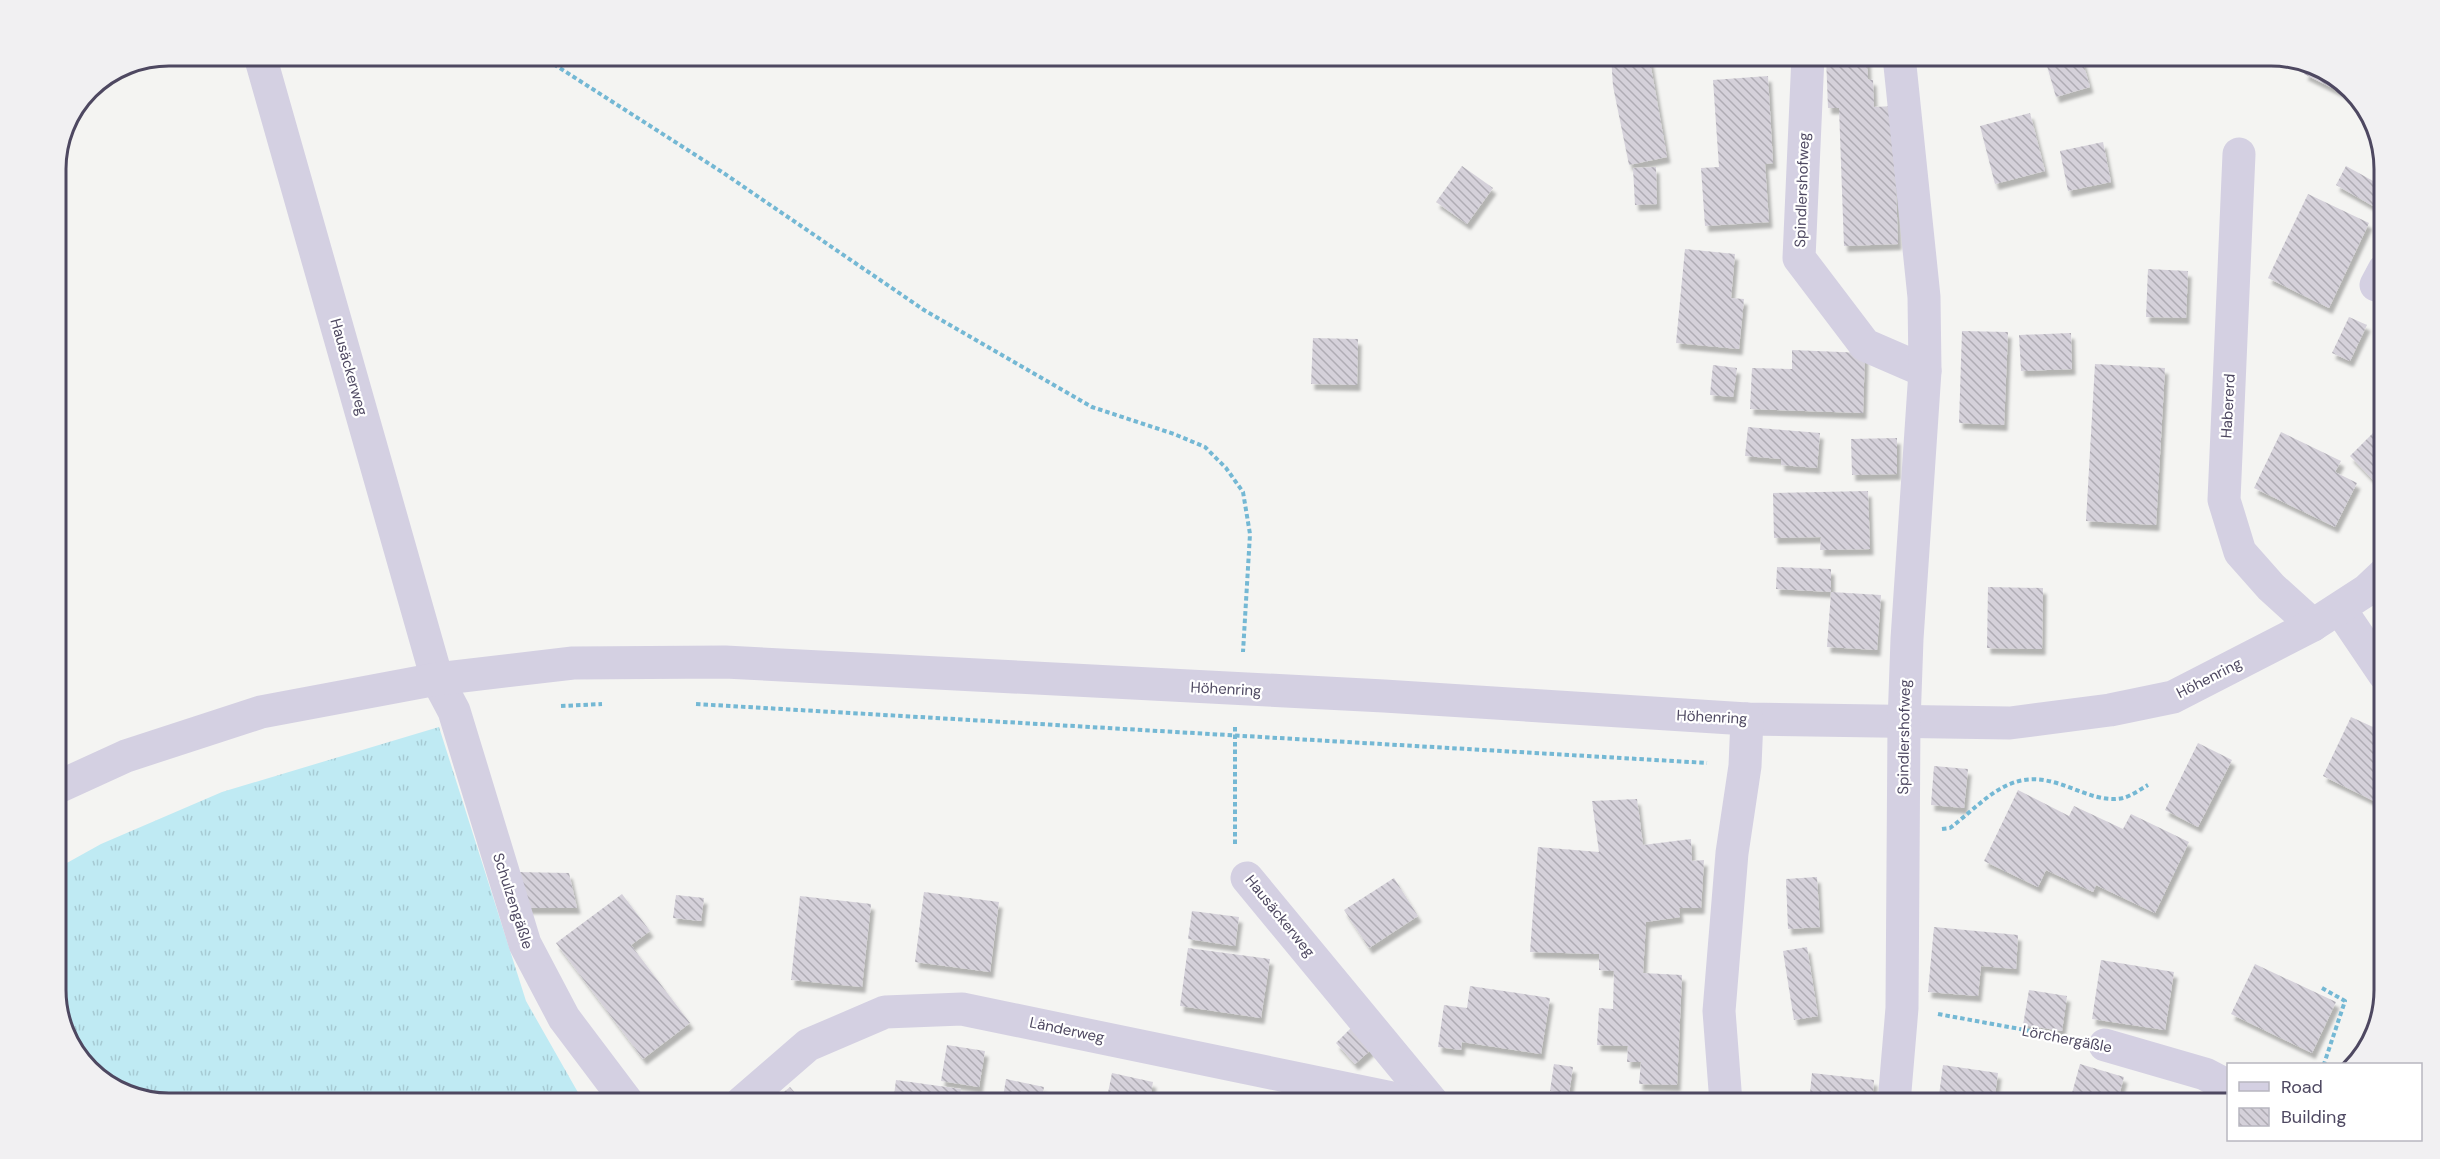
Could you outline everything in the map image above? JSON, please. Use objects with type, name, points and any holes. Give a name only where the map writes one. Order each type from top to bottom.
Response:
[{"type":"street","name":"Hausäckerweg","points":[[263,66],[437,679]]},
{"type":"street","name":"Spindlershofweg","points":[[1808,66],[1799,258],[1865,345],[1925,371]]},
{"type":"street","name":"Spindlershofweg","points":[[1895,1093],[1902,1008],[1904,723],[1907,639],[1925,371],[1924,297],[1900,66]]},
{"type":"street","name":"Habererd","points":[[2239,154],[2224,500],[2240,552],[2271,587],[2326,617]]},
{"type":"street","name":"Höhenring","points":[[66,783],[126,756],[261,712],[437,679],[573,663],[725,662],[1384,696],[1748,719],[2010,723],[2110,710],[2173,697],[2326,617],[2374,583]]},
{"type":"street","points":[[2326,617],[2374,664]]},
{"type":"street","name":"Schulzengäßle","points":[[437,679],[454,711],[525,944],[564,1018],[620,1093]]},
{"type":"street","points":[[1725,1093],[1719,1011],[1732,853],[1745,766],[1748,719]]},
{"type":"street","name":"Hausäckerweg","points":[[1247,878],[1424,1093]]},
{"type":"street","name":"Länderweg","points":[[753,1093],[808,1045],[885,1012],[962,1009],[1363,1093]]},
{"type":"street","name":"Lörchergäßle","points":[[2105,1045],[2205,1074],[2227,1085]]},
{"type":"path","name":"Hausäckerweg","points":[[557,66],[722,172],[924,310],[1092,407],[1174,434],[1205,447],[1226,468],[1243,492],[1250,534],[1240,690],[1234,735],[1234,842],[1247,878]]},
{"type":"path","points":[[686,703],[1745,766]]},
{"type":"path","points":[[558,706],[604,704]]},
{"type":"path","points":[[1903,833],[1950,828],[1996,792],[2011,784],[2028,780],[2056,781],[2104,798],[2124,798],[2148,785]]},
{"type":"path","points":[[2322,988],[2345,1001],[2325,1063]]},
{"type":"path","name":"Lörchergäßle","points":[[1902,1008],[2105,1045]]},
{"type":"green space","points":[[439,727],[526,1001],[578,1093],[169,1093],[149,1091],[129,1085],[106,1072],[87,1053],[80,1042],[68,1010],[66,997],[66,863],[101,844],[222,792]]},
{"type":"building","points":[[1612,66],[1651,66],[1667,157],[1629,165],[1613,86]]},
{"type":"building","points":[[1826,66],[1867,66],[1868,79],[1873,80],[1874,107],[1893,106],[1898,244],[1844,246],[1839,108],[1828,108]]},
{"type":"building","points":[[2047,66],[2084,66],[2090,87],[2056,97]]},
{"type":"building","points":[[2305,72],[2311,74],[2339,91],[2304,74]]},
{"type":"building","points":[[1768,76],[1773,163],[1765,164],[1769,222],[1705,226],[1701,168],[1719,167],[1713,80]]},
{"type":"building","points":[[2030,113],[2045,171],[1995,184],[1980,126]]},
{"type":"building","points":[[2103,142],[2111,182],[2068,191],[2060,151]]},
{"type":"building","points":[[1462,166],[1493,188],[1467,224],[1436,202]]},
{"type":"building","points":[[2346,166],[2374,181],[2374,204],[2373,206],[2336,185]]},
{"type":"building","points":[[1656,167],[1657,204],[1635,205],[1633,168]]},
{"type":"building","points":[[2308,194],[2369,223],[2329,308],[2268,278]]},
{"type":"building","points":[[1685,249],[1735,254],[1731,298],[1744,299],[1739,349],[1676,343]]},
{"type":"building","points":[[2148,269],[2188,271],[2186,318],[2146,317]]},
{"type":"building","points":[[2349,317],[2367,325],[2350,361],[2332,353]]},
{"type":"building","points":[[1962,331],[2008,332],[2004,425],[1959,423]]},
{"type":"building","points":[[2071,333],[2072,369],[2021,371],[2019,335]]},
{"type":"building","points":[[1313,338],[1358,339],[1357,385],[1311,384]]},
{"type":"building","points":[[1792,350],[1865,353],[1863,413],[1750,409],[1752,368],[1792,369]]},
{"type":"building","points":[[2095,364],[2165,368],[2156,525],[2086,521]]},
{"type":"building","points":[[1713,365],[1737,368],[1733,397],[1710,395]]},
{"type":"building","points":[[1748,427],[1820,433],[1817,468],[1781,465],[1781,459],[1745,456]]},
{"type":"building","points":[[2281,432],[2341,461],[2335,472],[2357,483],[2335,527],[2254,488]]},
{"type":"building","points":[[2374,432],[2374,481],[2350,456]]},
{"type":"building","points":[[1897,438],[1897,474],[1852,475],[1851,439]]},
{"type":"building","points":[[1868,491],[1870,549],[1820,550],[1821,537],[1774,538],[1773,493]]},
{"type":"building","points":[[1777,567],[1831,569],[1831,592],[1776,589]]},
{"type":"building","points":[[1988,587],[2043,588],[2042,649],[1987,648]]},
{"type":"building","points":[[1831,592],[1881,595],[1877,650],[1827,647]]},
{"type":"building","points":[[2351,717],[2374,727],[2374,801],[2323,776]]},
{"type":"building","points":[[2198,743],[2232,760],[2198,827],[2165,810]]},
{"type":"building","points":[[1934,766],[1968,769],[1964,808],[1931,805]]},
{"type":"building","points":[[2018,790],[2069,816],[2074,806],[2123,829],[2131,814],[2189,842],[2155,913],[2096,885],[2093,892],[2046,870],[2038,887],[1984,861]]},
{"type":"building","points":[[1637,799],[1643,845],[1691,839],[1692,861],[1704,860],[1701,908],[1679,908],[1680,917],[1646,922],[1643,973],[1682,975],[1677,1085],[1639,1084],[1641,1062],[1627,1062],[1628,1046],[1597,1045],[1599,1008],[1613,1009],[1614,971],[1599,970],[1599,954],[1530,952],[1538,847],[1599,852],[1592,801]]},
{"type":"building","points":[[516,872],[569,873],[577,908],[525,908]]},
{"type":"building","points":[[1817,877],[1820,927],[1788,929],[1786,879]]},
{"type":"building","points":[[1394,878],[1418,916],[1369,948],[1344,910]]},
{"type":"building","points":[[924,892],[999,902],[990,972],[915,962]]},
{"type":"building","points":[[622,894],[650,931],[631,945],[690,1023],[643,1059],[556,943]]},
{"type":"building","points":[[676,895],[704,898],[701,921],[673,918]]},
{"type":"building","points":[[800,896],[871,904],[862,987],[791,980]]},
{"type":"building","points":[[1192,911],[1239,917],[1235,946],[1188,939]]},
{"type":"building","points":[[1934,927],[2018,935],[2016,969],[1981,966],[1978,996],[1928,992]]},
{"type":"building","points":[[1807,947],[1818,1016],[1794,1020],[1783,951]]},
{"type":"building","points":[[1188,948],[1270,959],[1261,1018],[1180,1006]]},
{"type":"building","points":[[2101,960],[2174,972],[2165,1030],[2092,1019]]},
{"type":"building","points":[[2255,964],[2336,1002],[2312,1053],[2231,1014]]},
{"type":"building","points":[[1470,986],[1550,998],[1541,1054],[1462,1042],[1461,1050],[1438,1047],[1444,1005],[1467,1008]]},
{"type":"building","points":[[2029,990],[2067,996],[2062,1031],[2023,1025]]},
{"type":"building","points":[[1354,1025],[1374,1047],[1355,1064],[1336,1043]]},
{"type":"building","points":[[947,1045],[985,1051],[979,1087],[941,1081]]},
{"type":"building","points":[[1554,1064],[1573,1067],[1569,1093],[1550,1091]]},
{"type":"building","points":[[2080,1064],[2124,1077],[2120,1093],[2072,1093]]},
{"type":"building","points":[[1943,1065],[1998,1073],[1995,1093],[1939,1093]]},
{"type":"building","points":[[1112,1073],[1153,1082],[1151,1093],[1108,1093]]},
{"type":"building","points":[[1812,1073],[1874,1080],[1873,1093],[1810,1093]]},
{"type":"building","points":[[1006,1079],[1044,1087],[1043,1093],[1004,1093]]},
{"type":"building","points":[[896,1080],[961,1089],[960,1093],[894,1093]]},
{"type":"building","points":[[790,1087],[795,1093],[783,1093]]}]
